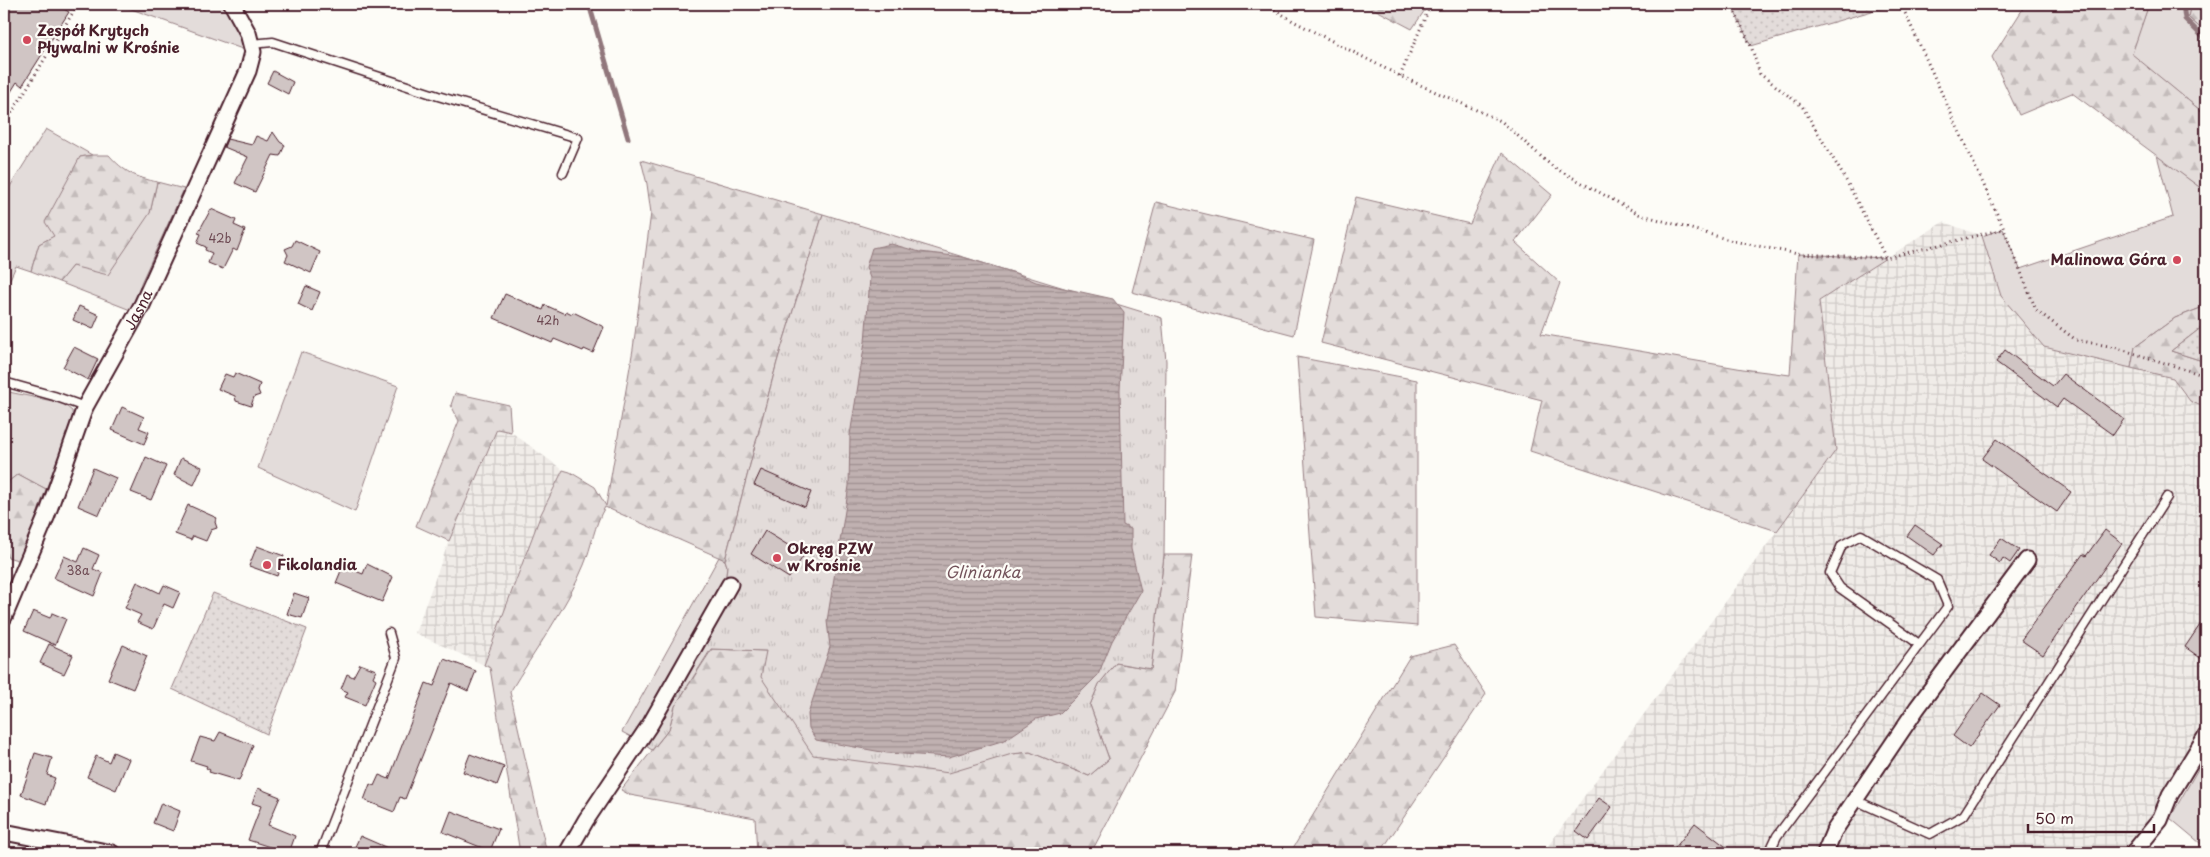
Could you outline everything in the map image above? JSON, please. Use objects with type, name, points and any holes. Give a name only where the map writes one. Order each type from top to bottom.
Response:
[{"type":"street","name":"Jasna","points":[[4,617],[47,515],[85,407],[142,305],[248,71],[254,52],[248,32],[232,4]]},
{"type":"street","points":[[1825,853],[1834,831],[1917,708],[2027,560]]},
{"type":"street","points":[[567,853],[586,820],[651,723],[730,584]]},
{"type":"street","points":[[2133,853],[2160,820],[2170,796],[2206,736]]},
{"type":"street","points":[[4,832],[112,853]]},
{"type":"lane","points":[[251,44],[273,42],[438,96],[578,138],[563,173]]},
{"type":"lane","points":[[4,382],[85,407]]},
{"type":"lane","points":[[1855,800],[1930,834],[1964,815],[2167,497]]},
{"type":"lane","points":[[1769,853],[1777,836],[1948,606],[1937,580],[1861,535],[1842,545],[1830,573],[1840,588],[1919,644]]},
{"type":"lane","points":[[320,853],[396,658],[389,633]]},
{"type":"path","points":[[4,126],[78,4]]},
{"type":"path","points":[[1266,4],[1293,21],[1400,76],[1501,121],[1553,167],[1639,214],[1733,241],[1798,254],[1886,258],[2004,229]]},
{"type":"path","points":[[1400,76],[1428,11],[1434,4]]},
{"type":"path","points":[[1731,4],[1751,46],[1760,74],[1802,106],[1847,182],[1886,258]]},
{"type":"path","points":[[1901,4],[2004,229],[2036,310],[2076,340],[2114,347],[2206,376]]},
{"type":"shaded area","points":[[1943,222],[1982,236],[2001,296],[2173,378],[2190,401],[2206,408],[2206,719],[2154,813],[2121,853],[1543,853],[1836,450],[1819,301]]},
{"type":"shaded area","points":[[497,429],[511,432],[563,470],[541,514],[484,665],[415,633],[449,541]]},
{"type":"green space","points":[[125,4],[223,4],[232,19],[245,50],[123,6]]},
{"type":"green space","points":[[1365,4],[1429,4],[1412,29]]},
{"type":"green space","points":[[1731,4],[1896,4],[1751,46]]},
{"type":"green space","points":[[2026,4],[2149,4],[2132,54],[2206,115],[2206,192],[2072,93],[2019,115],[1992,57]]},
{"type":"green space","points":[[2149,4],[2191,4],[2188,17],[2206,33],[2206,115],[2131,54]]},
{"type":"green space","points":[[2191,4],[2206,4],[2206,33],[2188,17]]},
{"type":"green space","points":[[46,129],[92,155],[80,157],[55,236],[39,244],[31,271],[16,266],[4,292],[4,196]]},
{"type":"green space","points":[[1502,153],[1552,195],[1515,242],[1560,283],[1541,334],[1743,369],[1790,375],[1798,254],[1886,258],[1819,301],[1836,450],[1777,531],[1530,451],[1542,400],[1321,343],[1356,197],[1470,224]]},
{"type":"green space","points":[[109,155],[130,173],[157,182],[150,213],[108,275],[72,266],[59,282],[31,271],[39,244],[54,236],[45,222],[80,157]]},
{"type":"green space","points":[[2157,155],[2206,192],[2206,306],[2175,318],[2135,347],[2131,368],[2044,347],[2001,296],[1982,236],[2003,229],[2020,269],[2173,217]]},
{"type":"green space","points":[[641,160],[823,214],[777,362],[725,560],[605,507],[598,521],[587,558],[569,597],[510,692],[547,853],[520,853],[490,668],[484,665],[541,514],[563,470],[570,472],[595,487],[606,506],[633,349],[651,213]]},
{"type":"green space","points":[[157,182],[184,189],[141,283],[133,311],[59,282],[72,266],[150,213]]},
{"type":"green space","points":[[1156,202],[1314,240],[1294,335],[1132,292]]},
{"type":"green space","name":"Glinianka","points":[[823,214],[1162,318],[1166,361],[1164,555],[1151,669],[1116,663],[1099,684],[1090,705],[1109,759],[1089,776],[1030,752],[1012,754],[949,773],[813,755],[761,677],[766,651],[711,649],[675,706],[669,729],[652,750],[635,739],[726,576],[727,566],[725,560],[777,362]]},
{"type":"green space","points":[[2206,306],[2206,324],[2171,351],[2206,362],[2206,408],[2190,401],[2173,378],[2131,368],[2135,347],[2175,318]]},
{"type":"green space","points":[[2206,324],[2206,362],[2171,351]]},
{"type":"green space","points":[[301,352],[398,386],[355,512],[258,468]]},
{"type":"green space","points":[[1297,357],[1417,380],[1417,626],[1316,617]]},
{"type":"green space","points":[[4,391],[62,403],[72,411],[73,422],[46,489],[18,474],[4,485]]},
{"type":"green space","points":[[455,393],[509,405],[511,432],[497,429],[449,541],[416,526],[459,421],[451,405]]},
{"type":"green space","points":[[18,474],[46,489],[21,561],[4,556],[4,485]]},
{"type":"green space","points":[[1164,555],[1192,555],[1175,692],[1091,853],[757,853],[755,818],[630,795],[621,790],[669,729],[675,706],[712,649],[767,651],[1012,754],[1030,752],[1089,776],[1109,759],[1090,705],[1099,684],[1116,663],[1151,669]]},
{"type":"green space","points":[[719,557],[725,560],[727,566],[726,576],[635,739],[622,732]]},
{"type":"green space","points":[[213,593],[307,629],[267,734],[172,689]]},
{"type":"green space","points":[[1454,645],[1486,694],[1380,853],[1290,853],[1410,656]]},
{"type":"green space","points":[[2206,755],[2206,848],[2170,818]]},
{"type":"water","name":"Glinianka","points":[[891,244],[920,252],[963,257],[1015,273],[1036,282],[1113,299],[1124,313],[1120,390],[1123,525],[1131,529],[1131,549],[1141,591],[1112,641],[1098,675],[1060,713],[1036,719],[1005,740],[949,757],[887,753],[816,740],[809,728],[808,714],[830,647],[827,621],[849,486],[850,435],[865,342],[870,278],[866,267],[872,248]]},
{"type":"building","name":"Zespół Krytych Pływalni w Krośnie","points":[[4,4],[55,4],[69,12],[22,86],[17,82],[4,103]]},
{"type":"building","points":[[273,71],[293,82],[288,94],[267,83]]},
{"type":"building","points":[[273,132],[280,142],[285,145],[280,156],[273,155],[255,192],[235,183],[248,157],[224,147],[227,139],[252,145],[256,136],[268,141]]},
{"type":"building","points":[[211,209],[236,220],[234,225],[245,230],[237,251],[233,249],[223,269],[208,263],[212,253],[205,250],[206,247],[197,243],[201,234],[198,233]]},
{"type":"building","points":[[295,240],[320,252],[311,273],[285,261],[288,255],[285,249],[292,246]]},
{"type":"building","points":[[306,286],[320,292],[312,311],[298,304]]},
{"type":"building","points":[[505,294],[543,310],[545,305],[565,314],[566,311],[572,314],[573,312],[604,327],[593,353],[554,339],[552,343],[494,318]]},
{"type":"building","points":[[79,306],[99,315],[93,329],[73,320]]},
{"type":"building","points":[[74,347],[98,359],[88,380],[63,367]]},
{"type":"building","points":[[2005,350],[2053,386],[2063,374],[2124,419],[2113,435],[2063,399],[2057,407],[1996,362]]},
{"type":"building","points":[[235,373],[260,384],[258,390],[260,395],[254,397],[251,406],[236,401],[235,396],[218,389],[225,374],[233,377]]},
{"type":"building","points":[[122,407],[144,417],[139,428],[149,432],[144,444],[112,430]]},
{"type":"building","points":[[1997,439],[2071,492],[2057,512],[1982,459]]},
{"type":"building","points":[[146,457],[166,466],[151,500],[131,492]]},
{"type":"building","points":[[181,458],[202,467],[194,485],[174,475]]},
{"type":"building","points":[[93,468],[116,478],[99,515],[78,506]]},
{"type":"building","points":[[761,470],[811,492],[805,507],[754,485]]},
{"type":"building","points":[[188,505],[217,518],[215,522],[217,528],[211,530],[206,541],[193,536],[191,540],[175,534]]},
{"type":"building","points":[[1915,525],[1943,544],[1934,555],[1907,536]]},
{"type":"building","points":[[2105,530],[2122,543],[2043,655],[2021,640],[2083,554],[2086,556]]},
{"type":"building","points":[[765,531],[804,555],[789,578],[751,554]]},
{"type":"building","points":[[2001,538],[2019,550],[2010,563],[2003,558],[2000,563],[1989,555]]},
{"type":"building","points":[[257,546],[284,556],[277,576],[249,566]]},
{"type":"building","points":[[84,548],[99,555],[93,569],[103,573],[94,596],[54,578],[64,556],[78,562]]},
{"type":"building","points":[[367,564],[393,577],[382,602],[336,583],[343,566],[363,574]]},
{"type":"building","points":[[137,582],[160,593],[164,585],[180,592],[173,608],[164,604],[153,629],[137,622],[141,615],[125,608]]},
{"type":"building","points":[[294,593],[309,598],[302,618],[287,614]]},
{"type":"building","points":[[33,611],[50,618],[52,613],[66,619],[55,645],[24,631]]},
{"type":"building","points":[[2206,616],[2206,662],[2185,647]]},
{"type":"building","points":[[49,644],[73,655],[64,674],[40,663]]},
{"type":"building","points":[[123,645],[147,656],[133,689],[108,679]]},
{"type":"building","points":[[444,659],[476,671],[468,691],[451,683],[405,799],[400,797],[394,812],[364,800],[370,784],[374,786],[379,775],[389,779],[426,683],[434,686]]},
{"type":"building","points":[[360,664],[376,670],[373,677],[376,679],[365,705],[345,697],[348,692],[341,689],[347,674],[353,677]]},
{"type":"building","points":[[1983,693],[2000,705],[1969,748],[1953,736]]},
{"type":"building","points":[[220,732],[253,745],[239,781],[209,772],[210,770],[206,768],[207,766],[191,761],[200,737],[215,741]]},
{"type":"building","points":[[113,752],[129,759],[116,790],[87,777],[96,756],[109,762]]},
{"type":"building","points":[[35,753],[52,758],[47,775],[55,778],[46,804],[21,795]]},
{"type":"building","points":[[470,754],[504,767],[497,785],[463,772]]},
{"type":"building","points":[[258,788],[280,797],[268,825],[295,836],[289,853],[248,840],[261,806],[252,803]]},
{"type":"building","points":[[1599,798],[1612,807],[1588,840],[1576,831]]},
{"type":"building","points":[[161,803],[180,811],[173,831],[153,823]]},
{"type":"building","points":[[451,811],[499,829],[490,851],[443,832]]},
{"type":"building","points":[[1695,823],[1734,853],[1671,853]]},
{"type":"building","points":[[360,836],[399,853],[352,853]]},
{"type":"waterway","points":[[589,4],[628,138]]},
{"type":"waterway","points":[[2183,4],[2185,19],[2206,40]]},
{"type":"place","name":"Zespół Krytych Pływalni w Krośnie","points":[[27,40]]},
{"type":"place","name":"Malinowa Góra","points":[[2177,260]]},
{"type":"place","name":"Okręg PZW w Krośnie","points":[[777,558]]},
{"type":"place","name":"Fikolandia","points":[[267,565]]}]
